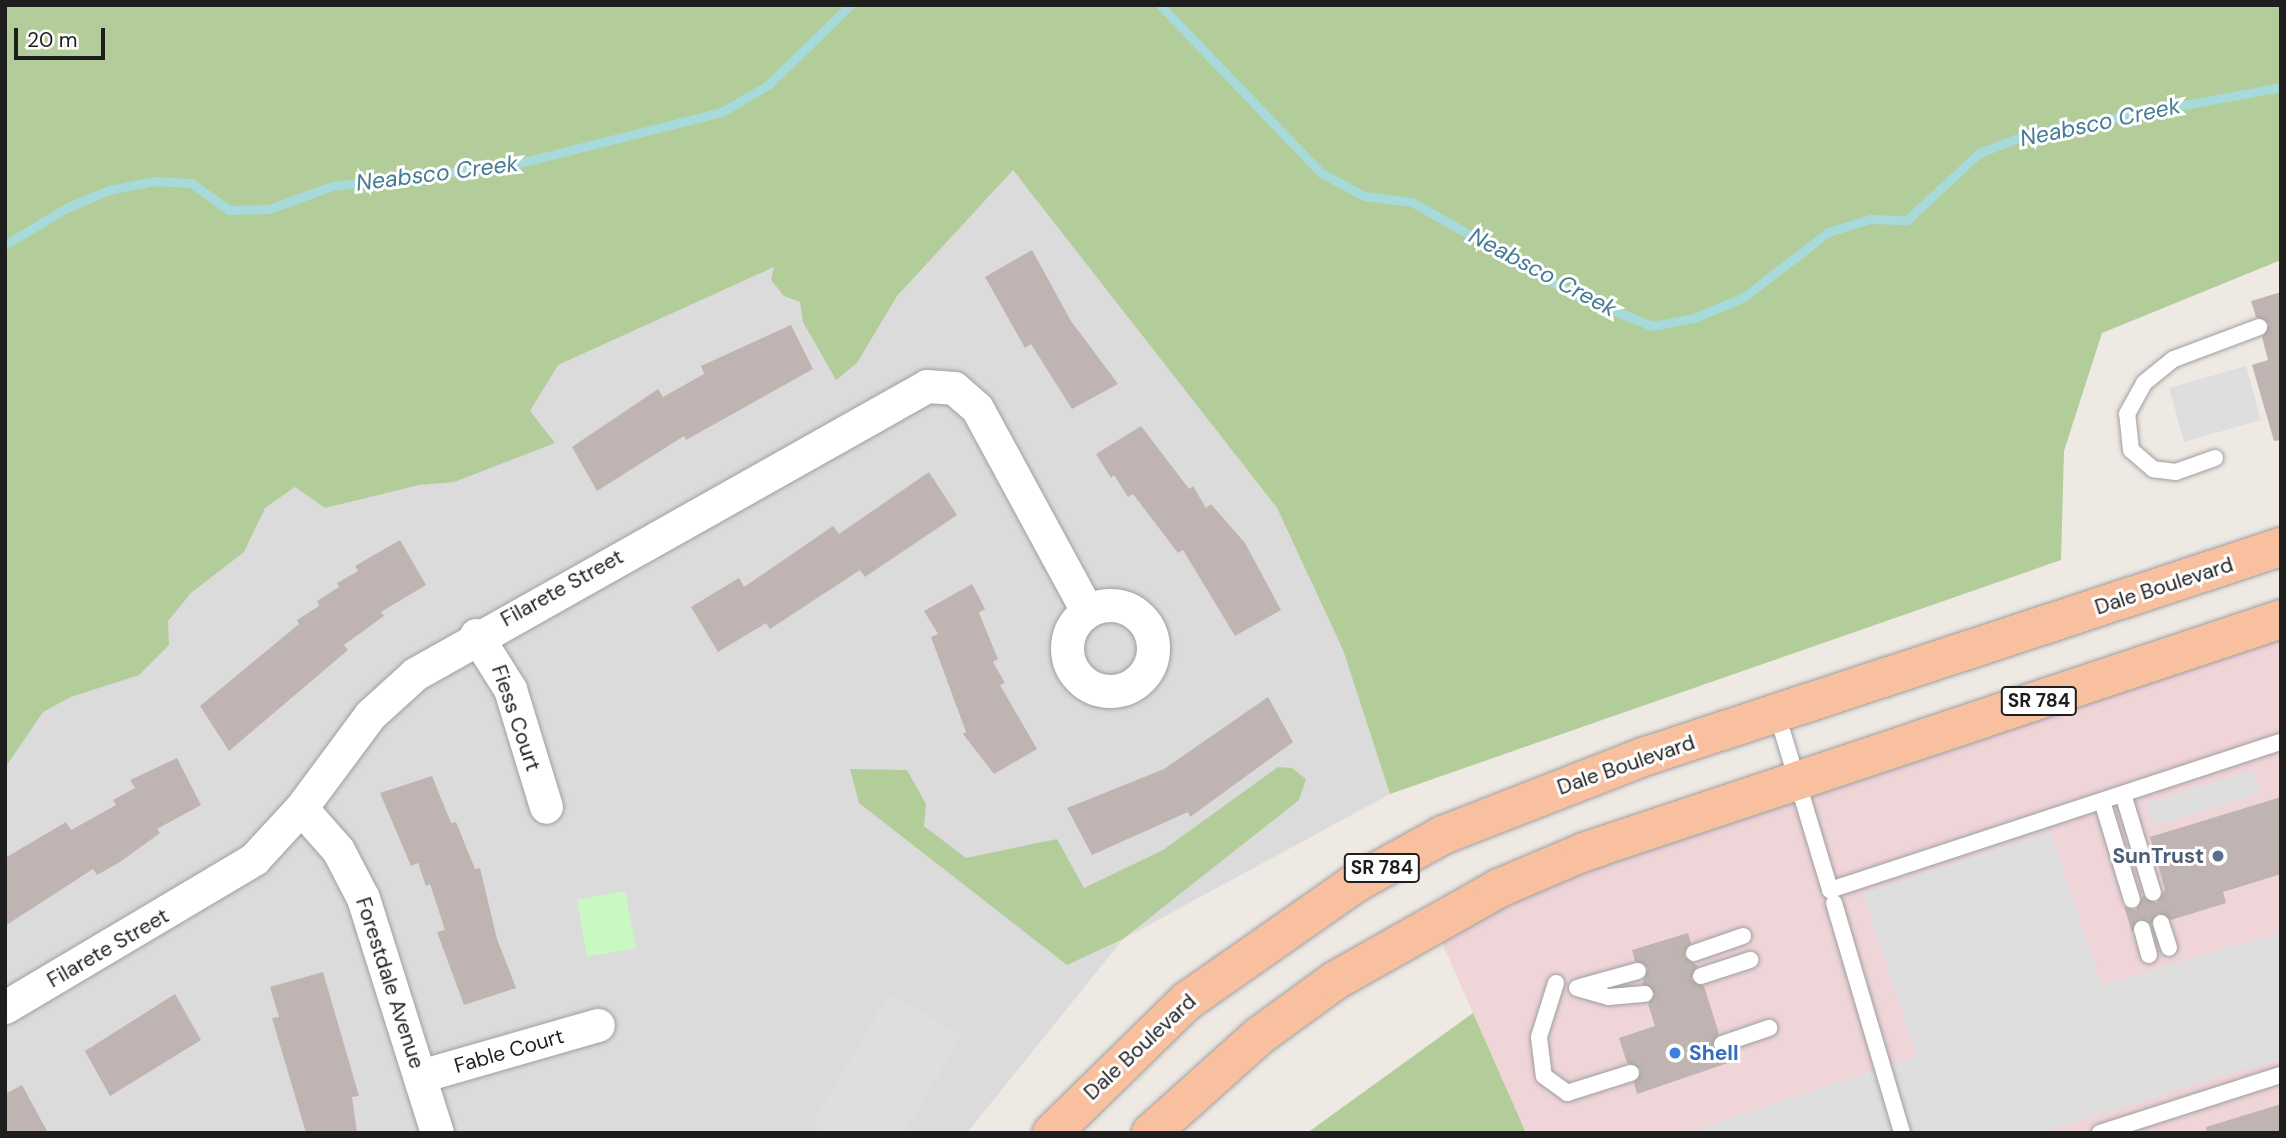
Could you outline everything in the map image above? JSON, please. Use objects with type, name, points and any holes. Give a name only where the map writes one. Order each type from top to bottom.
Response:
[{"type":"main road","name":"Dale Boulevard","points":[[1052,1133],[1187,1001],[1354,884],[1443,835],[1542,794],[2281,547]]},
{"type":"main road","name":"SR 784","points":[[1151,1133],[1259,1036],[1416,931],[1584,852],[1798,783],[2281,619]]},
{"type":"street","name":"Filarete Street","points":[[5,1007],[226,880],[301,808],[392,693],[477,635],[910,394],[945,385],[963,392],[977,408],[1087,611]]},
{"type":"street","name":"Fiess Court","points":[[477,635],[510,689],[545,807]]},
{"type":"street","name":"Forestdale Avenue","points":[[301,808],[338,850],[363,898],[437,1133]]},
{"type":"street","name":"Fable Court","points":[[420,1076],[598,1025]]},
{"type":"lane","points":[[2215,458],[2176,471],[2153,469],[2131,450],[2127,414],[2144,383],[2174,359],[2259,327]]},
{"type":"lane","points":[[1777,714],[1830,890],[2281,742]]},
{"type":"lane","points":[[2123,794],[2153,892]]},
{"type":"lane","points":[[2102,801],[2132,900]]},
{"type":"lane","points":[[1834,903],[1902,1133]]},
{"type":"lane","points":[[2161,923],[2169,948]]},
{"type":"lane","points":[[2141,929],[2149,955]]},
{"type":"lane","points":[[1694,953],[1743,936]]},
{"type":"lane","points":[[1701,976],[1750,960]]},
{"type":"lane","points":[[1638,971],[1577,988],[1609,998],[1645,994]]},
{"type":"lane","points":[[1556,983],[1539,1037],[1544,1076],[1567,1093],[1631,1073]]},
{"type":"lane","points":[[1722,1044],[1769,1028]]},
{"type":"lane","points":[[2101,1133],[2281,1075]]},
{"type":"shaded area","points":[[1014,170],[1277,508],[1343,650],[1390,794],[1123,939],[967,1133],[5,1133],[5,689],[308,478],[775,266]]},
{"type":"shaded area","points":[[2246,366],[2261,420],[2184,442],[2169,388]]},
{"type":"shaded area","points":[[2281,624],[2281,1133],[1526,1133],[1433,922]]},
{"type":"shaded area","points":[[2254,770],[2261,793],[2152,827],[2146,803]]},
{"type":"shaded area","points":[[2050,831],[2102,985],[2281,932],[2281,1058],[2039,1133],[1685,1133],[1916,1056],[1863,893]]},
{"type":"shaded area","points":[[889,994],[962,1035],[904,1133],[821,1133],[815,1119]]},
{"type":"green space","points":[[5,5],[2281,5],[2281,260],[2102,333],[2064,451],[2061,560],[1390,794],[1343,650],[1277,508],[1013,170],[897,296],[857,363],[836,380],[803,322],[800,302],[784,296],[771,280],[774,267],[558,365],[530,411],[555,443],[454,482],[419,485],[325,508],[295,487],[265,508],[244,552],[191,593],[168,621],[169,645],[139,675],[71,697],[43,712],[5,768]]},
{"type":"green space","points":[[1278,767],[1292,768],[1306,779],[1299,800],[1123,939],[1067,965],[859,803],[850,769],[907,770],[926,804],[924,826],[966,858],[1057,839],[1084,888],[1163,850]]},
{"type":"green space","points":[[625,891],[636,948],[587,957],[577,900]]},
{"type":"green space","points":[[1473,1013],[1526,1133],[1307,1133]]},
{"type":"building","points":[[1032,250],[1071,321],[1118,384],[1072,409],[1031,344],[1025,348],[985,277]]},
{"type":"building","points":[[2281,292],[2281,440],[2274,441],[2252,365],[2268,360],[2262,337],[2269,324],[2256,317],[2251,301]]},
{"type":"building","points":[[791,325],[813,369],[686,440],[684,436],[597,491],[572,447],[658,389],[663,397],[704,374],[701,366]]},
{"type":"building","points":[[1141,426],[1189,489],[1193,486],[1206,508],[1211,504],[1245,543],[1281,610],[1235,636],[1183,550],[1178,553],[1133,494],[1128,497],[1114,475],[1111,478],[1096,454]]},
{"type":"building","points":[[929,472],[957,515],[865,577],[860,570],[770,629],[766,623],[718,652],[691,607],[739,578],[744,587],[833,526],[839,534]]},
{"type":"building","points":[[400,540],[426,585],[381,612],[384,616],[344,645],[348,650],[229,751],[200,706],[299,624],[297,620],[319,606],[317,601],[339,587],[337,583],[358,571],[355,566]]},
{"type":"building","points":[[972,584],[985,609],[979,613],[998,659],[993,662],[1005,683],[1000,685],[1037,749],[994,774],[963,734],[966,732],[931,637],[938,634],[924,611]]},
{"type":"building","points":[[1268,697],[1293,742],[1190,817],[1188,812],[1092,855],[1067,808],[1164,769]]},
{"type":"building","points":[[177,758],[201,805],[157,829],[160,833],[120,862],[97,875],[93,869],[5,926],[5,858],[66,822],[71,830],[116,805],[113,800],[135,788],[130,780]]},
{"type":"building","points":[[432,776],[451,823],[456,822],[475,869],[480,868],[497,939],[516,988],[464,1005],[437,932],[445,930],[430,884],[426,886],[418,863],[411,866],[380,793]]},
{"type":"building","name":"SunTrust","points":[[2281,797],[2281,874],[2223,892],[2226,903],[2171,920],[2158,913],[2151,924],[2139,919],[2132,932],[2124,907],[2136,910],[2143,896],[2157,903],[2165,889],[2150,837]]},
{"type":"building","points":[[1688,933],[1691,943],[1684,956],[1698,966],[1691,979],[1704,986],[1719,1034],[1712,1047],[1725,1054],[1728,1063],[1637,1094],[1634,1083],[1641,1069],[1627,1063],[1619,1038],[1655,1026],[1648,1004],[1655,994],[1642,984],[1648,968],[1635,961],[1632,950]]},
{"type":"building","points":[[323,972],[359,1096],[352,1097],[357,1133],[306,1133],[272,1018],[279,1017],[270,987]]},
{"type":"building","points":[[175,994],[201,1040],[110,1096],[85,1051]]},
{"type":"building","points":[[22,1085],[48,1133],[5,1133],[5,1094]]},
{"type":"building","points":[[2281,1104],[2281,1133],[2207,1133],[2206,1127]]},
{"type":"waterway","name":"Neabsco Creek","points":[[5,245],[66,208],[109,190],[154,181],[191,183],[229,210],[269,209],[332,186],[508,166],[722,112],[768,85],[850,5]]},
{"type":"waterway","name":"Neabsco Creek","points":[[1160,5],[1321,173],[1364,196],[1412,202],[1576,295],[1652,326],[1694,318],[1744,297],[1828,232],[1870,219],[1907,220],[1979,153],[2028,134],[2281,87]]},
{"type":"place","name":"SunTrust","points":[[2218,856]]},
{"type":"place","name":"Shell","points":[[1675,1053]]}]
